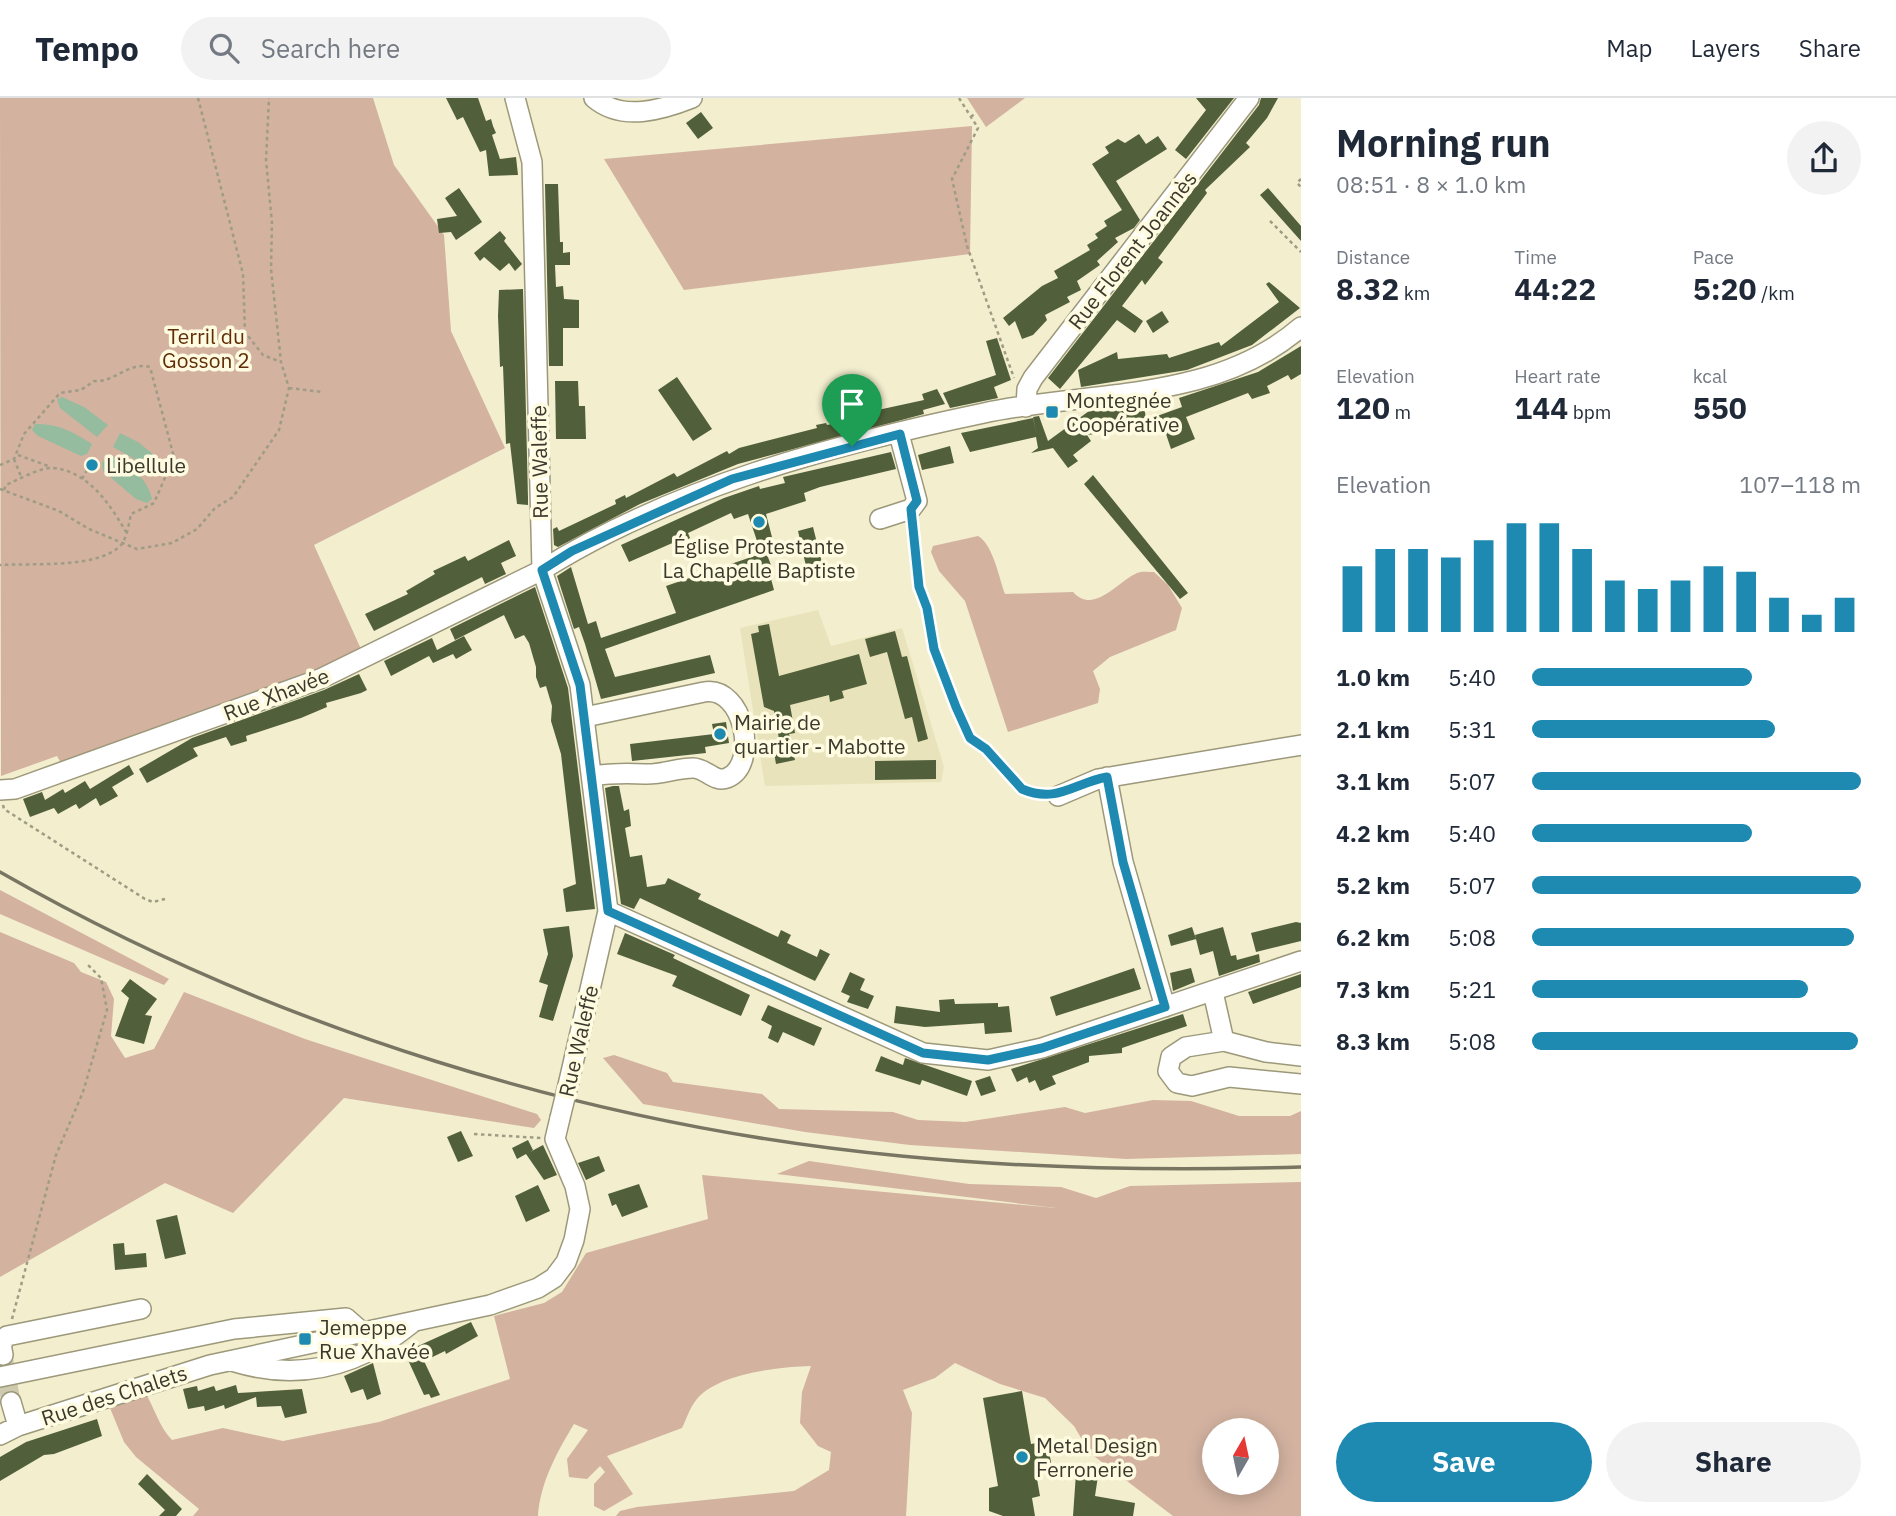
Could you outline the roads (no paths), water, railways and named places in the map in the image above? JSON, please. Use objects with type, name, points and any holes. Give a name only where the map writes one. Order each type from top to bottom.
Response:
[{"type":"street","name":"Rue Waleffe","points":[[515,98],[532,162],[542,570],[580,685],[608,911],[555,1139],[575,1186],[580,1209],[574,1240],[566,1262],[554,1278],[538,1288]]},
{"type":"street","points":[[594,98],[600,103],[634,113],[670,107],[692,98]]},
{"type":"street","name":"Rue Florent Joannès","points":[[1027,398],[1127,254],[1151,229],[1250,98]]},
{"type":"street","name":"Rue Xhavée","points":[[1,796],[320,679],[542,570],[572,551],[732,479],[987,412],[1027,398],[1167,388],[1234,368],[1277,347],[1301,327]]},
{"type":"street","points":[[880,519],[911,509],[917,501],[900,434]]},
{"type":"street","points":[[585,717],[704,692],[718,692],[731,700],[737,711],[745,752],[740,768],[724,779],[718,779],[696,768],[645,774],[628,771],[592,776]]},
{"type":"street","points":[[1058,796],[1107,777],[1301,745]]},
{"type":"street","points":[[1107,777],[1123,862],[1165,1007]]},
{"type":"street","points":[[608,911],[923,1053],[988,1060],[1042,1048],[1301,961]]},
{"type":"street","points":[[1213,992],[1224,1041]]},
{"type":"street","points":[[1301,1056],[1224,1041],[1186,1047],[1171,1057],[1168,1071],[1177,1083],[1192,1086],[1229,1077],[1301,1084]]},
{"type":"street","name":"Rue des Chalets","points":[[9,1430],[229,1360],[490,1305],[538,1288]]},
{"type":"street","points":[[5,1345],[141,1309]]},
{"type":"street","points":[[0,1377],[234,1329],[346,1318],[362,1332]]},
{"type":"street","name":"Rue des Chalets","points":[[229,1360],[272,1371],[313,1370],[372,1352],[415,1321]]},
{"type":"street","points":[[9,1430],[11,1402]]},
{"type":"tunnel","points":[[3,1355],[11,1402]]},
{"type":"railway","points":[[0,872],[104,928],[212,978],[323,1023],[436,1061],[550,1094],[667,1121],[784,1142],[901,1156],[1001,1164],[1101,1168],[1301,1167]]},
{"type":"place","name":"Montegnée Coopérative","points":[[1052,412]]},
{"type":"place","name":"Libellule","points":[[92,465]]},
{"type":"place","name":"Église Protestante La Chapelle Baptiste","points":[[759,522]]},
{"type":"place","name":"Mairie de quartier - Mabotte","points":[[720,734]]},
{"type":"place","name":"Jemeppe Rue Xhavée","points":[[305,1339]]},
{"type":"place","name":"Metal Design Ferronerie","points":[[1022,1457]]},
{"type":"park label","name":"Terril du Gosson 2","points":[[206,348]]}]
